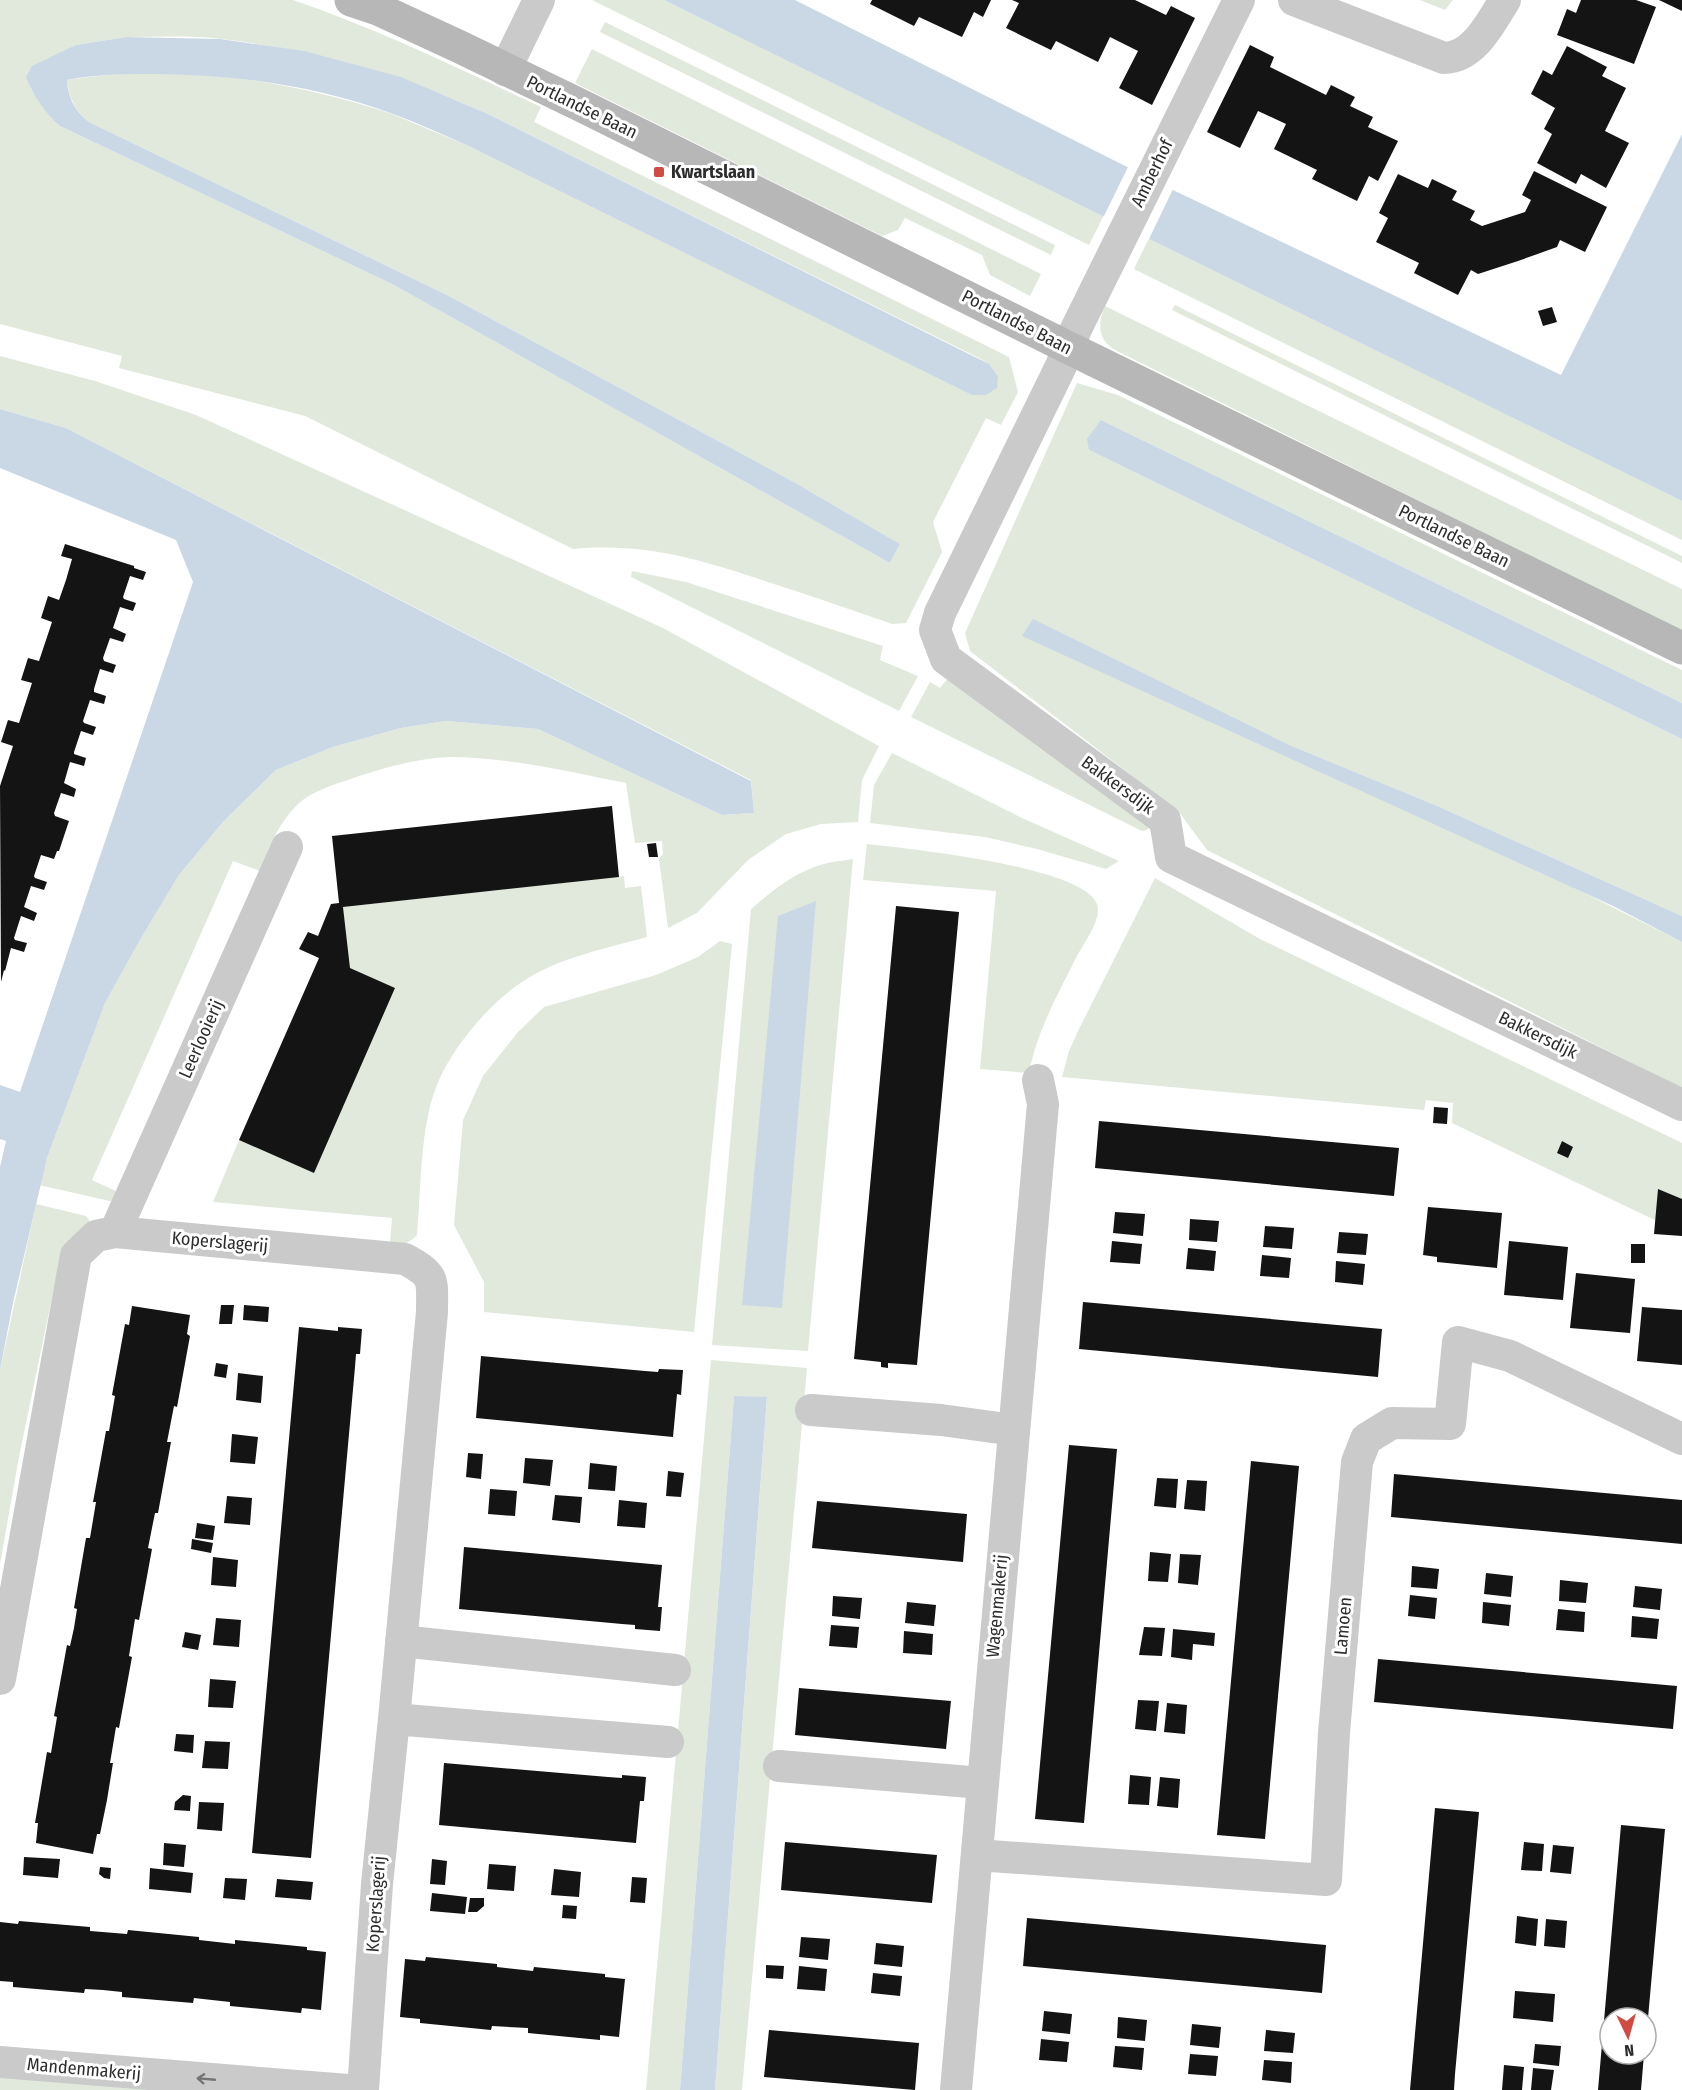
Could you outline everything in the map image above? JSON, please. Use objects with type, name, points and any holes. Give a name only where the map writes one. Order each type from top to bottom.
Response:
[{"type":"street","name":"Portlandse Baan","points":[[351,0],[388,14],[506,69],[1682,648]]},
{"type":"street","points":[[506,69],[539,0]]},
{"type":"street","name":"Amberhof","points":[[1067,347],[1239,0]]},
{"type":"street","points":[[1294,0],[1444,58],[1452,58],[1468,49],[1484,32],[1505,0]]},
{"type":"street","name":"Bakkersdijk","points":[[1067,347],[1061,366],[940,613],[935,630],[946,659],[1165,820],[1171,857],[1682,1105]]},
{"type":"street","name":"Leerlooierij","points":[[115,1232],[287,847]]},
{"type":"street","name":"Wagenmakerij","points":[[956,2090],[1042,1104],[1038,1080]]},
{"type":"street","name":"Koperslagerij","points":[[0,1679],[76,1255],[96,1236],[115,1232],[405,1260],[424,1270],[432,1281],[432,1312],[377,1884],[363,2090]]},
{"type":"street","name":"Lamoen","points":[[976,1855],[1326,1880],[1334,1733],[1357,1462],[1366,1439],[1392,1424],[1450,1424],[1458,1342],[1510,1356],[1682,1439]]},
{"type":"street","points":[[811,1410],[941,1420],[1014,1430]]},
{"type":"street","points":[[401,1641],[675,1670]]},
{"type":"street","points":[[394,1719],[668,1742]]},
{"type":"street","points":[[779,1766],[982,1784]]},
{"type":"street","name":"Mandenmakerij","points":[[0,2062],[348,2090]]},
{"type":"shaded area","points":[[0,0],[293,0],[388,37],[541,107],[534,122],[1009,357],[1018,392],[1001,425],[986,418],[933,522],[942,552],[906,623],[892,624],[749,576],[676,555],[626,548],[573,549],[305,416],[119,368],[122,356],[0,324]],"holes":[[[126,37],[198,37],[258,44],[326,57],[422,87],[488,114],[989,363],[392,114],[353,102],[272,84],[190,74],[149,73],[67,80],[73,103],[89,122],[449,296],[794,482],[900,544],[890,563],[392,284],[60,126],[31,89],[76,45]]]},
{"type":"shaded area","points":[[592,0],[664,0],[1104,215],[1089,245]]},
{"type":"shaded area","points":[[1420,0],[1453,0],[1445,10]]},
{"type":"shaded area","points":[[605,22],[1055,245],[1051,255],[600,32]]},
{"type":"shaded area","points":[[592,49],[1041,274],[1030,296],[990,275],[982,255],[905,218],[898,230],[882,236],[575,83]]},
{"type":"shaded area","points":[[1149,238],[1682,501],[1682,540],[1134,269]]},
{"type":"shaded area","points":[[1175,305],[1682,556],[1682,563],[1172,310]]},
{"type":"shaded area","points":[[1105,306],[1682,589],[1682,631],[1115,350],[1102,336],[1100,325]]},
{"type":"shaded area","points":[[0,356],[95,381],[196,415],[663,628],[879,746],[862,780],[858,822],[821,824],[786,834],[748,860],[697,913],[668,928],[659,859],[663,854],[662,841],[635,843],[626,783],[519,763],[454,757],[402,764],[323,789],[304,799],[285,819],[260,871],[233,861],[92,1180],[118,1192],[114,1202],[39,1185],[105,1003],[140,940],[179,875],[223,822],[276,770],[333,747],[401,728],[446,721],[538,729],[722,815],[754,813],[751,780],[66,428],[0,409]]},
{"type":"shaded area","points":[[1077,383],[1118,395],[1682,670],[1682,703],[1101,420],[1089,450],[1682,739],[1682,916],[1435,805],[1287,744],[1682,942],[1682,1088],[1207,850],[1179,812],[970,651],[965,633]]},
{"type":"shaded area","points":[[632,571],[686,582],[883,646],[880,660],[918,676],[899,711],[631,577]]},
{"type":"shaded area","points":[[949,677],[1150,826],[1147,830],[1142,831],[911,717],[930,682],[940,688]]},
{"type":"shaded area","points":[[892,753],[1022,818],[1119,861],[1106,869],[985,837],[870,823],[874,785]]},
{"type":"shaded area","points":[[867,844],[997,862],[1069,883],[1091,896],[1098,911],[1095,923],[1049,1013],[1037,1042],[1029,1073],[980,1069],[996,891],[863,880]]},
{"type":"shaded area","points":[[853,859],[808,1351],[712,1345],[751,909],[804,871],[827,863]]},
{"type":"shaded area","points":[[624,876],[625,888],[641,886],[647,937],[594,951],[549,967],[529,978],[509,991],[490,1009],[470,1031],[448,1063],[435,1089],[428,1115],[423,1149],[417,1235],[414,1238],[405,1244],[390,1244],[392,1218],[213,1202],[239,1140],[314,1172],[395,988],[350,968],[343,907]]},
{"type":"shaded area","points":[[1155,878],[1260,939],[1682,1143],[1682,1233],[1452,1123],[1453,1103],[1426,1100],[1424,1110],[1062,1077],[1069,1051],[1079,1029]]},
{"type":"shaded area","points":[[720,941],[732,944],[694,1332],[484,1312],[484,1282],[454,1225],[463,1120],[483,1076],[518,1032],[544,1007],[656,975],[698,957]]},
{"type":"shaded area","points":[[36,1204],[86,1216],[91,1223],[59,1264],[19,1457],[0,1564],[0,1370]]},
{"type":"shaded area","points":[[711,1360],[807,1368],[742,2090],[715,2090],[767,1398],[734,1396],[680,2090],[646,2090]]},
{"type":"shaded area","points":[[0,2071],[228,2090],[0,2090]]},
{"type":"water","points":[[664,0],[795,0],[1173,190],[1561,375],[1682,134],[1682,501]]},
{"type":"water","points":[[126,37],[220,39],[304,51],[401,77],[488,114],[989,364],[998,376],[997,388],[986,395],[972,395],[473,148],[365,104],[307,89],[218,77],[124,74],[67,80],[73,104],[89,122],[449,296],[794,482],[900,544],[890,563],[392,284],[60,126],[44,110],[29,84],[26,77],[32,66],[76,45]]},
{"type":"water","points":[[0,409],[66,428],[751,781],[754,813],[722,815],[538,729],[446,721],[401,728],[333,747],[276,770],[223,822],[179,875],[105,1003],[47,1158],[13,1303],[0,1370],[0,1167],[6,1141],[0,1139],[0,1085],[20,1092],[193,582],[176,540],[0,468]]},
{"type":"water","points":[[1101,420],[1682,703],[1682,739],[1089,450],[1087,439]]},
{"type":"water","points":[[1033,619],[1287,744],[1435,805],[1682,916],[1682,942],[1613,906],[1022,636]]},
{"type":"water","points":[[816,901],[782,1308],[742,1305],[778,916]]},
{"type":"water","points":[[734,1396],[767,1397],[715,2090],[680,2090]]},
{"type":"pier","points":[[1129,165],[1174,187],[1148,241],[1103,218]]},
{"type":"building","points":[[872,0],[991,0],[983,17],[974,12],[962,37],[919,17],[914,26],[870,4]]},
{"type":"building","points":[[1012,0],[1135,0],[1166,15],[1171,6],[1195,18],[1152,105],[1119,88],[1138,51],[1110,37],[1098,62],[1056,41],[1051,50],[1006,28],[1019,3]]},
{"type":"building","points":[[1581,0],[1636,0],[1656,7],[1634,64],[1557,35],[1567,9],[1576,13]]},
{"type":"building","points":[[1659,0],[1682,0],[1682,11]]},
{"type":"building","points":[[1250,45],[1274,57],[1270,67],[1326,95],[1331,85],[1355,97],[1350,106],[1373,117],[1368,127],[1398,141],[1378,181],[1369,176],[1357,201],[1312,179],[1317,170],[1274,149],[1286,124],[1258,111],[1240,148],[1207,132]]},
{"type":"building","points":[[1567,46],[1607,67],[1602,76],[1626,88],[1605,131],[1629,143],[1606,188],[1581,174],[1576,184],[1537,163],[1552,134],[1544,129],[1555,108],[1531,94],[1543,70],[1552,75]]},
{"type":"building","points":[[1534,171],[1607,207],[1585,252],[1560,240],[1557,247],[1518,261],[1478,274],[1471,270],[1458,295],[1414,273],[1419,263],[1376,242],[1388,218],[1379,213],[1398,174],[1428,188],[1432,179],[1457,191],[1452,200],[1475,211],[1470,220],[1482,226],[1525,212],[1531,200],[1522,195]]},
{"type":"building","points":[[1552,307],[1557,322],[1543,326],[1538,311]]},
{"type":"building","points":[[65,544],[146,572],[143,580],[130,576],[123,597],[136,603],[133,611],[120,607],[113,628],[126,634],[123,642],[110,638],[103,658],[104,661],[116,665],[113,673],[100,669],[94,689],[94,692],[106,696],[104,704],[90,700],[83,721],[96,727],[93,735],[81,731],[74,752],[86,758],[84,766],[70,762],[64,783],[76,789],[74,797],[61,793],[54,813],[55,816],[69,821],[54,859],[41,855],[34,876],[47,882],[44,890],[31,886],[24,907],[37,913],[34,921],[21,916],[14,938],[27,943],[24,952],[11,948],[1,982],[0,786],[13,746],[1,742],[8,720],[19,723],[32,683],[21,680],[28,658],[39,661],[52,622],[41,618],[48,596],[59,600],[66,580],[72,559],[61,556]]},
{"type":"building","points":[[612,806],[619,877],[343,907],[350,968],[395,988],[314,1173],[239,1140],[319,958],[299,949],[308,932],[318,936],[331,904],[339,903],[332,836]]},
{"type":"building","points":[[656,843],[658,857],[649,857],[647,844]]},
{"type":"building","points":[[896,906],[959,912],[917,1365],[888,1363],[888,1368],[881,1367],[881,1362],[854,1359]]},
{"type":"building","points":[[1434,1107],[1448,1108],[1447,1124],[1433,1123]]},
{"type":"building","points":[[1099,1121],[1399,1148],[1394,1196],[1095,1168]]},
{"type":"building","points":[[1562,1141],[1573,1147],[1568,1158],[1557,1153]]},
{"type":"building","points":[[1658,1189],[1682,1199],[1682,1236],[1654,1234]]},
{"type":"building","points":[[1428,1207],[1502,1213],[1497,1268],[1437,1262],[1437,1257],[1423,1255]]},
{"type":"building","points":[[1115,1212],[1145,1214],[1143,1236],[1113,1233]]},
{"type":"building","points":[[1190,1219],[1219,1221],[1217,1242],[1189,1240]]},
{"type":"building","points":[[1265,1226],[1294,1228],[1292,1249],[1263,1247]]},
{"type":"building","points":[[1339,1232],[1368,1234],[1366,1255],[1337,1253]]},
{"type":"building","points":[[1112,1241],[1142,1244],[1140,1264],[1110,1262]]},
{"type":"building","points":[[1509,1241],[1568,1247],[1563,1300],[1504,1295]]},
{"type":"building","points":[[1631,1244],[1645,1244],[1645,1263],[1631,1263]]},
{"type":"building","points":[[1188,1248],[1216,1251],[1214,1271],[1186,1269]]},
{"type":"building","points":[[1262,1255],[1291,1258],[1289,1278],[1260,1276]]},
{"type":"building","points":[[1336,1261],[1365,1264],[1363,1285],[1335,1282]]},
{"type":"building","points":[[1576,1273],[1635,1279],[1630,1333],[1570,1328]]},
{"type":"building","points":[[1083,1302],[1382,1329],[1378,1377],[1079,1349]]},
{"type":"building","points":[[221,1305],[234,1305],[232,1324],[219,1324]]},
{"type":"building","points":[[244,1305],[269,1307],[268,1322],[243,1320]]},
{"type":"building","points":[[132,1306],[190,1315],[187,1334],[190,1336],[177,1407],[174,1406],[167,1442],[171,1442],[158,1513],[155,1513],[148,1548],[152,1549],[139,1620],[135,1619],[129,1656],[132,1657],[119,1728],[116,1727],[107,1800],[93,1854],[36,1843],[38,1823],[35,1823],[47,1752],[51,1753],[57,1717],[54,1716],[67,1645],[70,1646],[74,1628],[77,1609],[74,1608],[86,1538],[90,1538],[96,1502],[93,1502],[106,1431],[109,1431],[115,1396],[112,1395],[125,1324],[129,1325]]},
{"type":"building","points":[[1642,1307],[1682,1310],[1682,1365],[1637,1361]]},
{"type":"building","points":[[299,1327],[338,1331],[338,1327],[362,1329],[360,1354],[356,1354],[311,1858],[252,1853]]},
{"type":"building","points":[[481,1356],[658,1372],[659,1369],[683,1370],[681,1395],[677,1394],[673,1437],[476,1418]]},
{"type":"building","points":[[216,1363],[228,1365],[226,1378],[214,1376]]},
{"type":"building","points":[[238,1373],[263,1376],[261,1403],[236,1400]]},
{"type":"building","points":[[232,1434],[258,1437],[255,1464],[230,1462]]},
{"type":"building","points":[[1069,1445],[1117,1449],[1084,1823],[1035,1819]]},
{"type":"building","points":[[468,1453],[483,1454],[481,1479],[466,1477]]},
{"type":"building","points":[[525,1458],[553,1460],[550,1486],[523,1483]]},
{"type":"building","points":[[1251,1461],[1299,1466],[1265,1839],[1217,1835]]},
{"type":"building","points":[[590,1463],[617,1466],[615,1491],[588,1489]]},
{"type":"building","points":[[668,1471],[684,1473],[681,1497],[666,1496]]},
{"type":"building","points":[[1394,1474],[1682,1500],[1682,1544],[1391,1517]]},
{"type":"building","points":[[1157,1478],[1178,1479],[1176,1508],[1154,1506]]},
{"type":"building","points":[[1187,1480],[1207,1481],[1205,1511],[1184,1509]]},
{"type":"building","points":[[490,1489],[517,1491],[515,1516],[488,1514]]},
{"type":"building","points":[[555,1495],[582,1497],[580,1523],[552,1520]]},
{"type":"building","points":[[227,1496],[252,1498],[250,1525],[224,1523]]},
{"type":"building","points":[[619,1500],[647,1503],[645,1528],[617,1526]]},
{"type":"building","points":[[817,1501],[967,1514],[963,1562],[812,1548]]},
{"type":"building","points":[[197,1523],[215,1526],[213,1540],[195,1538]]},
{"type":"building","points":[[192,1539],[213,1543],[211,1553],[191,1549]]},
{"type":"building","points":[[464,1547],[662,1565],[658,1607],[662,1607],[660,1631],[635,1629],[635,1625],[459,1609]]},
{"type":"building","points":[[1150,1552],[1171,1554],[1168,1582],[1148,1581]]},
{"type":"building","points":[[1180,1554],[1201,1555],[1198,1585],[1178,1583]]},
{"type":"building","points":[[213,1557],[238,1560],[236,1587],[211,1585]]},
{"type":"building","points":[[1412,1566],[1439,1569],[1437,1589],[1411,1587]]},
{"type":"building","points":[[1486,1573],[1513,1576],[1511,1597],[1484,1594]]},
{"type":"building","points":[[1560,1580],[1588,1583],[1586,1603],[1559,1601]]},
{"type":"building","points":[[1635,1586],[1662,1589],[1660,1610],[1633,1607]]},
{"type":"building","points":[[1410,1595],[1437,1598],[1435,1619],[1408,1616]]},
{"type":"building","points":[[833,1596],[862,1598],[860,1619],[832,1616]]},
{"type":"building","points":[[907,1602],[936,1605],[934,1626],[905,1623]]},
{"type":"building","points":[[1483,1602],[1511,1605],[1509,1626],[1482,1623]]},
{"type":"building","points":[[1558,1609],[1585,1612],[1584,1632],[1556,1630]]},
{"type":"building","points":[[1632,1616],[1659,1619],[1657,1639],[1631,1637]]},
{"type":"building","points":[[216,1618],[241,1620],[239,1647],[213,1645]]},
{"type":"building","points":[[831,1625],[859,1627],[857,1648],[829,1646]]},
{"type":"building","points":[[1144,1627],[1165,1628],[1162,1656],[1139,1655]]},
{"type":"building","points":[[1173,1629],[1215,1633],[1214,1646],[1193,1644],[1192,1660],[1171,1657]]},
{"type":"building","points":[[904,1631],[933,1634],[932,1655],[903,1653]]},
{"type":"building","points":[[185,1632],[201,1635],[198,1650],[182,1647]]},
{"type":"building","points":[[1378,1659],[1677,1686],[1673,1729],[1374,1702]]},
{"type":"building","points":[[210,1679],[236,1681],[233,1708],[208,1707]]},
{"type":"building","points":[[799,1688],[951,1701],[946,1749],[795,1735]]},
{"type":"building","points":[[1138,1700],[1159,1701],[1156,1731],[1135,1729]]},
{"type":"building","points":[[1167,1703],[1187,1705],[1185,1734],[1164,1732]]},
{"type":"building","points":[[176,1734],[194,1735],[193,1753],[174,1751]]},
{"type":"building","points":[[205,1741],[230,1742],[228,1769],[202,1768]]},
{"type":"building","points":[[444,1763],[622,1778],[622,1775],[646,1777],[644,1801],[640,1801],[636,1843],[439,1825]]},
{"type":"building","points":[[1130,1775],[1151,1777],[1149,1805],[1128,1804]]},
{"type":"building","points":[[1160,1777],[1180,1779],[1178,1808],[1157,1806]]},
{"type":"building","points":[[183,1795],[191,1796],[190,1811],[174,1810],[175,1802]]},
{"type":"building","points":[[199,1802],[224,1803],[222,1831],[197,1829]]},
{"type":"building","points":[[1435,1808],[1479,1812],[1454,2090],[1410,2090]]},
{"type":"building","points":[[1621,1825],[1665,1829],[1649,2006],[1605,2006]]},
{"type":"building","points":[[785,1842],[937,1855],[932,1903],[781,1890]]},
{"type":"building","points":[[1524,1842],[1544,1844],[1542,1871],[1521,1870]]},
{"type":"building","points":[[164,1843],[186,1845],[184,1867],[163,1865]]},
{"type":"building","points":[[1553,1845],[1574,1847],[1571,1874],[1550,1872]]},
{"type":"building","points":[[24,1857],[60,1859],[58,1878],[23,1875]]},
{"type":"building","points":[[432,1859],[447,1861],[445,1885],[430,1884]]},
{"type":"building","points":[[489,1864],[516,1866],[514,1891],[487,1889]]},
{"type":"building","points":[[100,1867],[111,1868],[110,1879],[99,1874]]},
{"type":"building","points":[[150,1868],[193,1873],[191,1893],[149,1889]]},
{"type":"building","points":[[554,1869],[581,1872],[579,1897],[551,1895]]},
{"type":"building","points":[[632,1877],[647,1878],[645,1903],[630,1902]]},
{"type":"building","points":[[225,1878],[247,1879],[245,1900],[223,1898]]},
{"type":"building","points":[[277,1879],[313,1882],[311,1900],[275,1897]]},
{"type":"building","points":[[432,1893],[467,1897],[465,1914],[430,1911]]},
{"type":"building","points":[[470,1898],[484,1898],[484,1906],[477,1912],[468,1912]]},
{"type":"building","points":[[563,1905],[577,1906],[576,1919],[562,1918]]},
{"type":"building","points":[[1517,1916],[1538,1919],[1536,1946],[1515,1943]]},
{"type":"building","points":[[1027,1918],[1326,1945],[1322,1993],[1023,1966]]},
{"type":"building","points":[[1546,1919],[1567,1921],[1565,1948],[1544,1946]]},
{"type":"building","points":[[19,1921],[90,1927],[90,1931],[127,1934],[128,1930],[199,1937],[199,1940],[235,1944],[235,1940],[307,1947],[307,1950],[326,1952],[321,2010],[302,2008],[301,2013],[230,2006],[230,2002],[194,1998],[193,2003],[122,1997],[122,1992],[103,1990],[85,1989],[84,1993],[13,1987],[13,1982],[0,1981],[0,1922],[18,1924]]},
{"type":"building","points":[[801,1937],[830,1939],[828,1960],[799,1957]]},
{"type":"building","points":[[876,1943],[904,1946],[902,1967],[874,1964]]},
{"type":"building","points":[[426,1957],[497,1964],[497,1967],[533,1971],[534,1967],[605,1974],[605,1977],[625,1979],[619,2037],[600,2035],[600,2040],[528,2033],[528,2028],[492,2026],[491,2030],[420,2023],[420,2019],[400,2017],[405,1959],[425,1961]]},
{"type":"building","points":[[766,1965],[784,1966],[783,1979],[766,1978]]},
{"type":"building","points":[[799,1966],[827,1969],[825,1991],[797,1989]]},
{"type":"building","points":[[873,1973],[902,1976],[900,1996],[871,1993]]},
{"type":"building","points":[[1515,1991],[1555,1994],[1553,2022],[1513,2018]]},
{"type":"building","points":[[1044,2011],[1072,2014],[1070,2034],[1042,2031]]},
{"type":"building","points":[[1118,2017],[1147,2020],[1145,2041],[1117,2038]]},
{"type":"building","points":[[1192,2024],[1221,2027],[1219,2048],[1190,2045]]},
{"type":"building","points":[[769,2030],[919,2043],[915,2090],[764,2077]]},
{"type":"building","points":[[1266,2030],[1295,2033],[1293,2053],[1264,2051]]},
{"type":"building","points":[[1041,2039],[1069,2042],[1067,2062],[1039,2060]]},
{"type":"building","points":[[1535,2044],[1561,2046],[1559,2066],[1533,2063]]},
{"type":"building","points":[[1115,2046],[1144,2048],[1142,2070],[1113,2067]]},
{"type":"building","points":[[1190,2054],[1218,2056],[1216,2076],[1188,2074]]},
{"type":"building","points":[[1264,2060],[1292,2062],[1291,2083],[1262,2080]]},
{"type":"building","points":[[1504,2065],[1524,2067],[1522,2090],[1502,2090]]},
{"type":"building","points":[[1600,2066],[1643,2066],[1641,2090],[1598,2090]]},
{"type":"building","points":[[1533,2068],[1554,2070],[1551,2090],[1531,2090]]},
{"type":"place","name":"Kwartslaan","points":[[659,172]]}]
